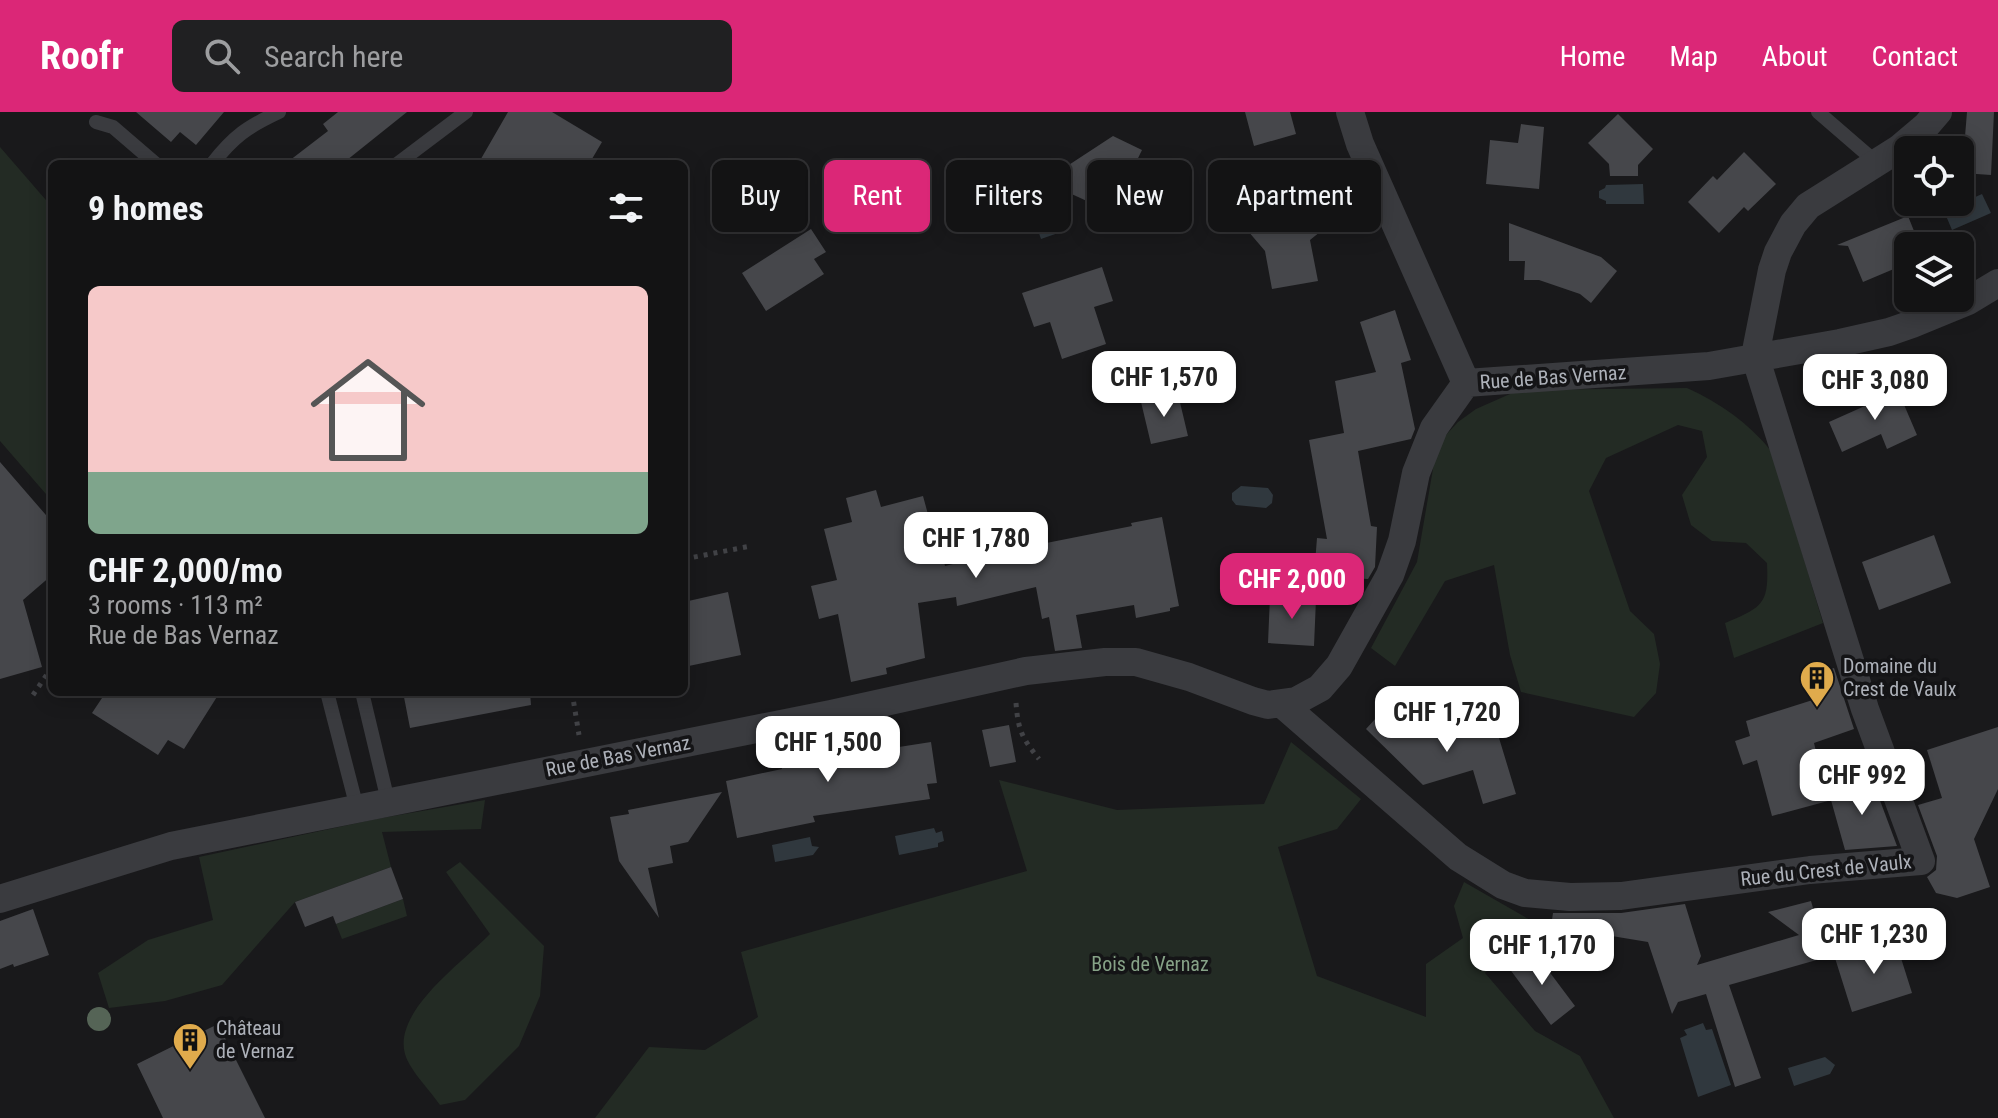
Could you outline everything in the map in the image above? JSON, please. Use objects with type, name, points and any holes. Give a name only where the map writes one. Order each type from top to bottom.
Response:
[{"type":"street","points":[[1350,112],[1360,144],[1466,383]]},
{"type":"street","name":"Rue du Crest de Vaulx","points":[[1282,704],[1458,857],[1503,885],[1525,893],[1570,897],[1621,896],[1810,870],[1921,861],[1865,709],[1755,356],[1772,270],[1793,224],[1808,206],[1900,148],[1938,112]]},
{"type":"street","name":"Rue de Bas Vernaz","points":[[0,899],[156,849],[1014,674],[1105,662],[1136,662],[1268,705],[1296,701],[1320,688],[1339,666],[1390,575],[1402,541],[1416,473],[1434,428],[1466,383],[1709,366],[1889,332],[1968,301],[1998,283]]},
{"type":"lane","points":[[215,160],[233,138],[279,112]]},
{"type":"lane","points":[[402,160],[466,112]]},
{"type":"lane","points":[[1818,112],[1877,163]]},
{"type":"lane","points":[[96,122],[113,127],[151,160]]},
{"type":"lane","points":[[328,696],[357,808]]},
{"type":"lane","points":[[363,696],[388,801]]},
{"type":"path","points":[[688,558],[751,546]]},
{"type":"path","points":[[33,695],[48,673]]},
{"type":"path","points":[[1014,674],[1018,728],[1039,759]]},
{"type":"path","points":[[573,696],[584,763]]},
{"type":"green space","points":[[0,147],[48,202],[48,496],[0,441]]},
{"type":"green space","points":[[1687,388],[1733,415],[1772,452],[1823,623],[1734,658],[1725,623],[1761,603],[1766,588],[1767,563],[1746,543],[1712,541],[1691,525],[1682,495],[1707,457],[1702,431],[1678,425],[1606,458],[1589,491],[1630,611],[1654,634],[1660,664],[1656,693],[1634,717],[1521,692],[1510,655],[1494,565],[1445,581],[1395,666],[1371,648],[1417,562],[1434,463],[1444,437],[1458,422],[1476,409],[1519,390]]},
{"type":"green space","name":"Bois de Vernaz","points":[[1291,742],[1361,799],[1337,829],[1278,847],[1317,976],[1426,1017],[1426,964],[1463,938],[1454,906],[1464,882],[1532,921],[1485,973],[1535,1031],[1580,1056],[1614,1118],[595,1118],[649,1047],[705,1050],[758,1017],[741,952],[1027,871],[999,780],[1117,810],[1264,804]]},
{"type":"green space","points":[[485,800],[481,829],[382,832],[391,867],[295,902],[222,985],[165,1001],[109,1008],[98,973],[148,940],[213,920],[199,857],[376,819]]},
{"type":"green space","points":[[460,862],[544,946],[540,996],[519,1046],[465,1100],[440,1105],[408,1060],[404,1038],[409,1021],[432,989],[490,934],[446,872]]},
{"type":"green space","points":[[403,899],[407,916],[342,939],[336,924]]},
{"type":"shaded area","points":[[1643,184],[1644,204],[1606,204],[1599,198],[1599,191],[1606,185]]},
{"type":"shaded area","points":[[1982,194],[1991,213],[1952,230],[1946,216],[1974,216],[1974,198]]},
{"type":"shaded area","points":[[1039,232],[1061,232],[1041,239]]},
{"type":"shaded area","points":[[1241,486],[1268,488],[1273,495],[1272,503],[1266,508],[1236,505],[1232,493]]},
{"type":"shaded area","points":[[934,828],[936,833],[942,831],[944,841],[938,843],[938,847],[899,855],[895,836]]},
{"type":"shaded area","points":[[810,837],[812,846],[819,847],[813,855],[775,862],[772,845]]},
{"type":"shaded area","points":[[1703,1023],[1706,1030],[1712,1029],[1731,1085],[1698,1097],[1680,1038],[1687,1035],[1684,1030]]},
{"type":"shaded area","points":[[1825,1057],[1835,1065],[1830,1074],[1794,1086],[1788,1068]]},
{"type":"building","points":[[136,112],[224,112],[196,145],[180,132],[171,142]]},
{"type":"building","points":[[338,112],[407,112],[347,160],[290,160],[328,131],[323,124]]},
{"type":"building","points":[[508,112],[552,112],[602,142],[591,160],[480,160]]},
{"type":"building","points":[[1245,112],[1290,112],[1296,134],[1254,146]]},
{"type":"building","points":[[1967,112],[1994,112],[1991,175],[1974,174],[1974,136],[1965,136]]},
{"type":"building","points":[[1618,114],[1653,149],[1638,165],[1638,176],[1610,176],[1609,164],[1588,143]]},
{"type":"building","points":[[1521,124],[1544,127],[1539,189],[1486,184],[1490,140],[1518,143]]},
{"type":"building","points":[[1113,136],[1142,150],[1137,160],[1087,160],[1087,201],[1071,194],[1071,163]]},
{"type":"building","points":[[1744,152],[1776,184],[1748,211],[1744,207],[1719,233],[1688,202],[1713,176],[1717,180]]},
{"type":"building","points":[[1908,216],[1914,232],[1894,232],[1894,269],[1863,282],[1848,246],[1837,245]]},
{"type":"building","points":[[1509,223],[1601,257],[1617,271],[1591,303],[1580,294],[1539,280],[1524,280],[1525,261],[1509,261]]},
{"type":"building","points":[[811,229],[826,252],[814,259],[824,274],[766,311],[742,273]]},
{"type":"building","points":[[1249,232],[1320,232],[1310,240],[1318,281],[1272,289],[1265,251]]},
{"type":"building","points":[[1102,267],[1113,301],[1094,307],[1106,344],[1062,359],[1050,322],[1034,327],[1022,293]]},
{"type":"building","points":[[1395,310],[1411,360],[1401,363],[1415,429],[1411,439],[1358,451],[1371,526],[1377,527],[1375,567],[1368,579],[1314,576],[1317,538],[1327,539],[1309,440],[1344,433],[1335,381],[1376,372],[1360,322]]},
{"type":"building","points":[[1896,386],[1917,435],[1887,449],[1881,434],[1842,452],[1829,422],[1867,405],[1865,400]]},
{"type":"building","points":[[1178,394],[1188,436],[1151,444],[1141,402]]},
{"type":"building","points":[[0,462],[48,517],[48,578],[23,600],[42,667],[0,679]]},
{"type":"building","points":[[876,490],[881,507],[923,496],[945,566],[1162,517],[1179,606],[1136,618],[1134,605],[1076,615],[1082,648],[1055,651],[1049,617],[1042,619],[1036,587],[957,606],[956,597],[918,603],[925,658],[886,668],[887,674],[851,682],[838,614],[819,619],[811,586],[837,580],[824,529],[852,522],[846,498]]},
{"type":"building","points":[[1934,535],[1951,583],[1879,610],[1862,562]]},
{"type":"building","points":[[728,592],[741,655],[688,666],[688,601]]},
{"type":"building","points":[[1270,596],[1316,599],[1314,646],[1268,643]]},
{"type":"building","points":[[1834,668],[1854,729],[1814,743],[1828,801],[1772,816],[1757,760],[1743,765],[1735,741],[1750,736],[1746,721],[1819,698],[1813,675]]},
{"type":"building","points":[[103,696],[217,696],[184,749],[168,740],[158,755],[92,713]]},
{"type":"building","points":[[404,696],[530,696],[531,705],[410,728]]},
{"type":"building","points":[[1386,707],[1400,722],[1404,719],[1420,736],[1468,720],[1473,735],[1496,728],[1516,794],[1483,804],[1473,770],[1423,785],[1366,729]]},
{"type":"building","points":[[1009,725],[1016,762],[990,767],[982,730]]},
{"type":"building","points":[[1998,727],[1998,789],[1974,839],[1990,887],[1957,898],[1936,893],[1927,877],[1936,870],[1937,856],[1918,805],[1942,798],[1927,750]]},
{"type":"building","points":[[823,733],[828,758],[931,742],[937,783],[927,784],[930,799],[813,816],[815,822],[737,838],[726,781],[782,769],[777,742]]},
{"type":"building","points":[[1872,779],[1897,846],[1845,850],[1829,793]]},
{"type":"building","points":[[722,792],[688,842],[670,846],[673,863],[648,868],[659,918],[619,861],[610,817],[629,814],[628,810]]},
{"type":"building","points":[[391,867],[403,899],[336,924],[333,916],[305,927],[295,902]]},
{"type":"building","points":[[1811,901],[1827,957],[1729,985],[1761,1078],[1735,1087],[1706,994],[1678,1002],[1672,1014],[1648,942],[1551,926],[1553,913],[1621,913],[1685,904],[1701,956],[1697,965],[1799,935],[1768,912]]},
{"type":"building","points":[[33,909],[49,955],[0,969],[0,921]]},
{"type":"building","points":[[1895,939],[1912,993],[1852,1012],[1835,958]]},
{"type":"building","points":[[1533,950],[1575,1006],[1551,1025],[1509,968]]},
{"type":"building","name":"Château de Vernaz","points":[[218,1024],[265,1118],[163,1118],[137,1064]]},
{"type":"place","name":"Domaine du Crest de Vaulx","points":[[1817,709]]},
{"type":"place","name":"Château de Vernaz","points":[[190,1071]]}]
